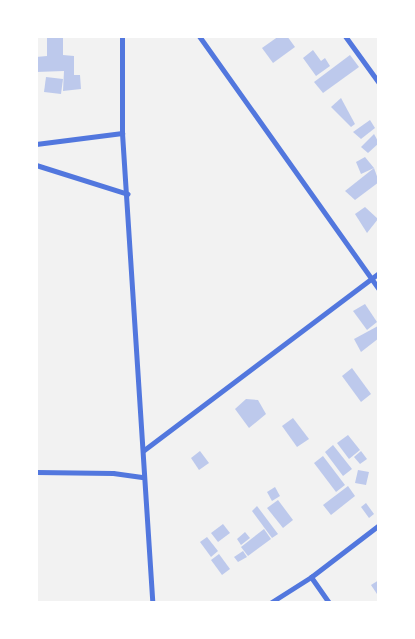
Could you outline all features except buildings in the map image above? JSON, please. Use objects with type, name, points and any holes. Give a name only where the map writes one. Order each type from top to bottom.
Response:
[{"type":"street","points":[[122,36],[122,133],[128,194],[144,450],[142,477],[152,603]]},
{"type":"street","points":[[199,36],[379,290]]},
{"type":"street","points":[[345,36],[379,83]]},
{"type":"street","points":[[36,144],[122,133]]},
{"type":"street","points":[[36,165],[128,194]]},
{"type":"street","points":[[144,450],[379,273]]},
{"type":"street","points":[[36,472],[113,473],[142,477]]},
{"type":"street","points":[[270,603],[311,576],[379,525]]},
{"type":"street","points":[[311,576],[329,603]]}]
